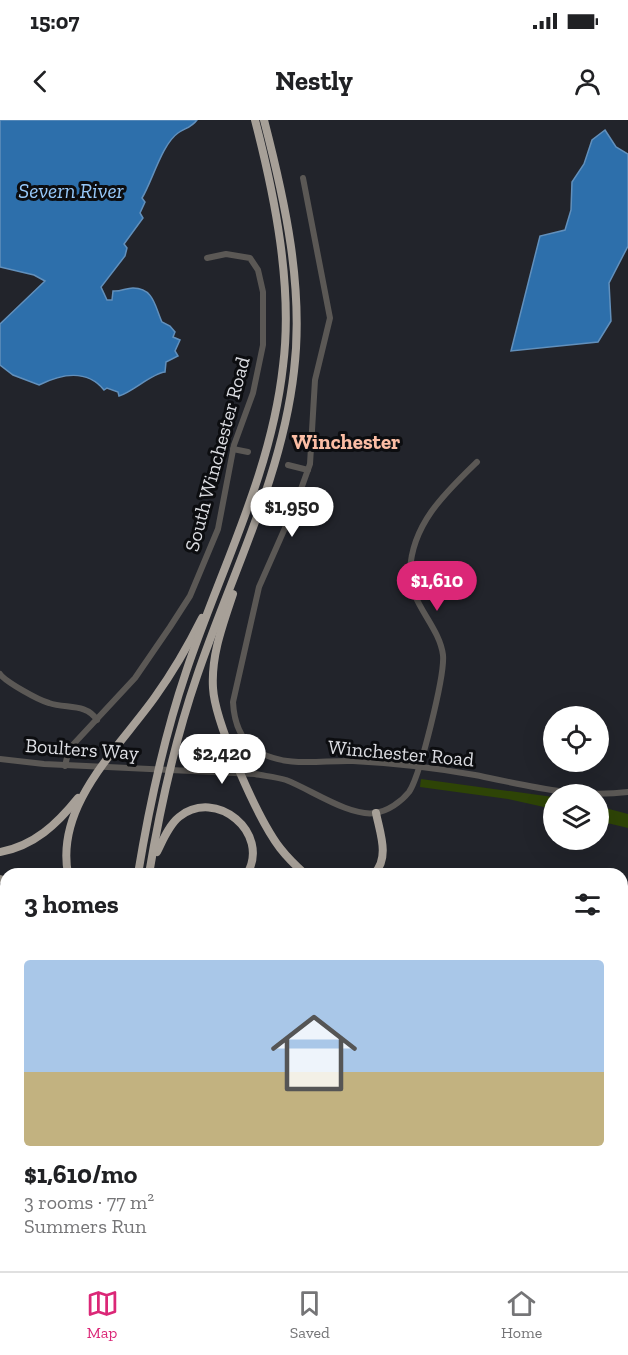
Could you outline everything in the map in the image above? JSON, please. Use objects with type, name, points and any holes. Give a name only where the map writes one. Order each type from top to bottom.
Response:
[{"type":"highway","points":[[255,120],[269,157],[294,261],[296,309],[294,369],[286,423],[270,483],[218,640],[213,686],[215,708],[269,831],[297,867]]},
{"type":"highway","points":[[139,868],[163,757],[186,673],[259,478],[276,417],[284,364],[282,262],[264,120]]},
{"type":"highway","points":[[151,868],[167,783],[196,677],[270,483]]},
{"type":"highway","points":[[0,852],[20,846],[42,834],[65,814],[94,779],[155,697],[187,648],[222,580]]},
{"type":"highway","points":[[67,868],[65,858],[69,827],[94,779]]},
{"type":"highway","points":[[151,863],[177,818],[194,809],[213,807],[235,817],[245,826],[251,839],[253,856],[249,868]]},
{"type":"highway","points":[[376,813],[383,851],[382,861],[378,868]]},
{"type":"street","name":"Winchester Road","points":[[303,178],[328,294],[330,318],[315,380],[312,445],[308,470],[259,587],[232,702],[234,717],[242,736],[249,745],[277,759],[301,763],[360,762],[468,774],[542,789],[589,793],[628,792]]},
{"type":"street","name":"South Winchester Road","points":[[65,766],[69,749],[135,678],[190,596],[219,529],[233,449],[258,372],[263,345],[263,292],[258,270],[250,258],[226,254],[207,258]]},
{"type":"street","points":[[233,449],[248,452]]},
{"type":"street","points":[[376,813],[394,806],[405,796],[418,768],[443,657],[439,637],[414,592],[410,572],[423,523],[449,489],[477,462]]},
{"type":"street","points":[[288,465],[308,470]]},
{"type":"street","points":[[0,674],[47,703],[83,708],[92,713],[96,720]]},
{"type":"street","name":"Boulters Way","points":[[0,759],[65,766],[270,776],[355,810],[376,813]]},
{"type":"green space","points":[[421,779],[543,796],[543,807],[508,799],[420,787]]},
{"type":"green space","points":[[609,809],[628,814],[628,828],[609,823]]},
{"type":"water","name":"Severn River","points":[[0,120],[197,120],[172,138],[162,154],[142,198],[145,202],[140,213],[143,218],[124,244],[127,248],[125,256],[101,287],[107,300],[112,300],[113,291],[130,288],[140,289],[150,295],[162,322],[175,332],[173,337],[180,340],[175,351],[178,356],[166,362],[165,372],[119,396],[118,392],[107,388],[104,390],[97,383],[82,376],[65,376],[39,385],[13,375],[0,365],[0,324],[45,281],[34,275],[0,267]]},
{"type":"water","points":[[605,130],[616,147],[628,154],[628,246],[609,283],[611,321],[598,342],[511,351],[540,236],[565,230],[571,210],[572,182],[584,164],[592,140]]},
{"type":"district","name":"Winchester","points":[[346,442]]}]
